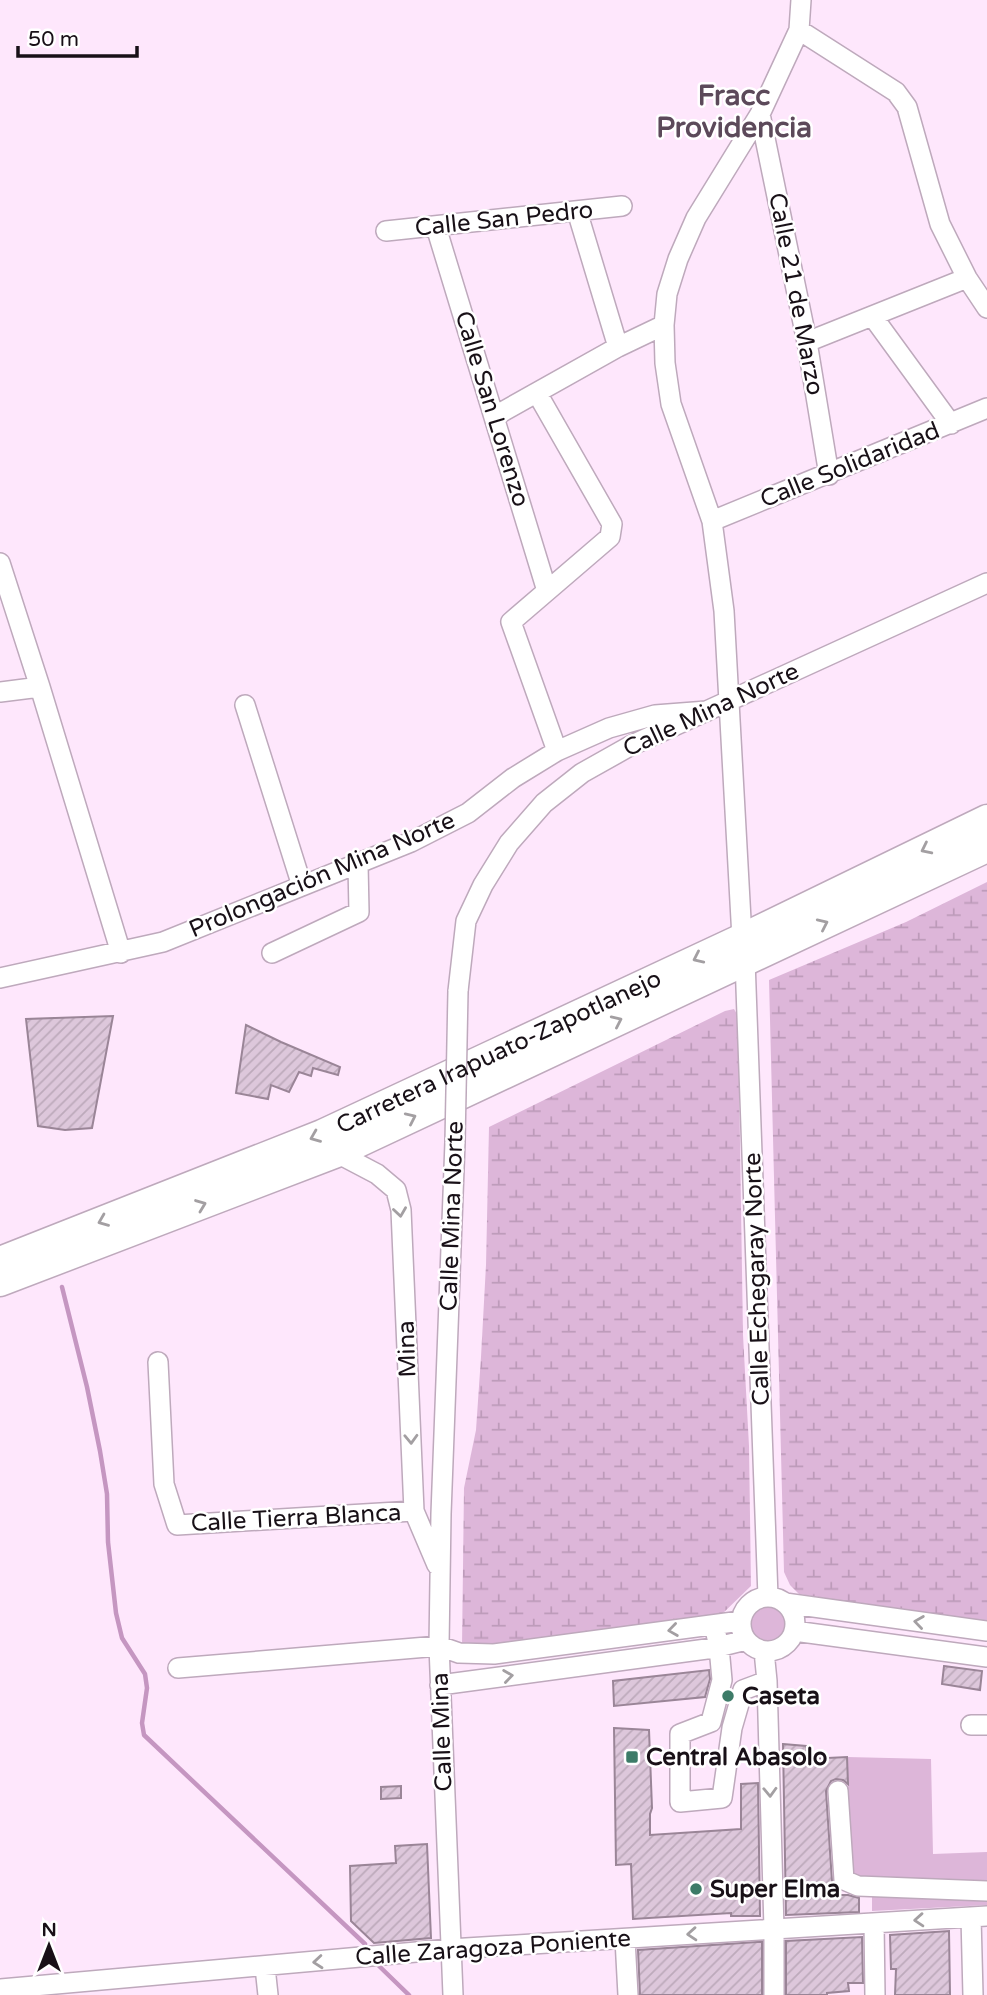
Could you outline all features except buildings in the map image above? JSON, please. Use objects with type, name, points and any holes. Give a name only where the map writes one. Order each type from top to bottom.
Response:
[{"type":"highway","name":"Carretera Irapuato-Zapotlanejo","points":[[0,1261],[322,1134],[744,949],[987,819]]},
{"type":"highway","points":[[0,1282],[337,1153],[744,949],[987,848]]},
{"type":"street","points":[[801,0],[799,30],[896,92],[907,107],[940,224],[967,278],[987,308]]},
{"type":"street","name":"Calle Echegaray Norte","points":[[776,1600],[744,949],[724,611],[712,521],[671,404],[665,363],[664,325],[667,294],[678,259],[696,218],[760,114],[799,30]]},
{"type":"street","name":"Calle 21 de Marzo","points":[[760,114],[807,342],[829,475]]},
{"type":"street","name":"Calle San Pedro","points":[[386,230],[622,206]]},
{"type":"street","points":[[577,211],[618,347]]},
{"type":"street","name":"Calle San Lorenzo","points":[[436,227],[547,591]]},
{"type":"street","points":[[807,342],[967,278]]},
{"type":"street","points":[[873,317],[951,424]]},
{"type":"street","points":[[495,416],[618,347],[664,325]]},
{"type":"street","points":[[537,393],[612,524],[610,537],[511,622],[557,751]]},
{"type":"street","name":"Calle Solidaridad","points":[[712,521],[987,408]]},
{"type":"street","points":[[0,563],[121,953]]},
{"type":"street","name":"Calle Mina Norte","points":[[439,1646],[458,992],[466,921],[483,885],[509,843],[544,803],[582,773],[630,746],[987,583]]},
{"type":"street","points":[[0,692],[40,687]]},
{"type":"street","points":[[245,705],[302,886]]},
{"type":"street","name":"Prolongación Mina Norte","points":[[0,978],[163,942],[411,842],[468,813],[513,779],[557,751],[609,728],[655,715],[707,711]]},
{"type":"street","points":[[272,953],[359,912],[358,864]]},
{"type":"street","name":"Mina","points":[[337,1153],[377,1174],[396,1190],[401,1210],[414,1511],[440,1574]]},
{"type":"street","name":"Calle Tierra Blanca","points":[[158,1362],[164,1484],[177,1525],[414,1511]]},
{"type":"street","points":[[776,1600],[794,1615],[794,1631],[788,1642],[777,1650],[764,1651],[754,1647],[743,1630],[745,1609],[755,1600],[776,1600],[987,1632]]},
{"type":"street","points":[[439,1646],[459,1653],[494,1654],[714,1625],[743,1630]]},
{"type":"street","points":[[714,1625],[722,1680],[711,1722],[680,1734],[680,1802],[722,1798],[732,1728],[743,1690],[767,1681]]},
{"type":"street","points":[[440,1685],[719,1647],[743,1630]]},
{"type":"street","points":[[794,1631],[987,1657]]},
{"type":"street","name":"Calle Mina","points":[[178,1668],[439,1646],[453,1995]]},
{"type":"street","points":[[764,1651],[767,1681],[774,1995]]},
{"type":"street","points":[[838,1791],[844,1880],[858,1886],[987,1891]]},
{"type":"street","points":[[973,1995],[979,1916]]},
{"type":"street","name":"Calle Zaragoza Poniente","points":[[0,1989],[450,1949],[979,1916]]},
{"type":"street","points":[[874,1923],[875,1995]]},
{"type":"street","points":[[625,1939],[628,1995]]},
{"type":"street","points":[[265,1967],[268,1995]]},
{"type":"green space","points":[[987,882],[987,1623],[799,1594],[790,1585],[784,1572],[769,980],[906,922]]},
{"type":"green space","points":[[734,1009],[738,1016],[743,1335],[749,1446],[751,1586],[720,1616],[464,1650],[464,1488],[476,1430],[486,1265],[489,1127],[725,1011]]},
{"type":"green space","points":[[768,1602],[784,1608],[790,1624],[784,1640],[768,1646],[752,1640],[746,1624],[752,1608]]},
{"type":"green space","points":[[847,1757],[931,1759],[933,1854],[987,1852],[987,1883],[854,1879],[850,1859]]},
{"type":"green space","points":[[872,1894],[987,1896],[987,1905],[872,1911]]},
{"type":"waterway","points":[[62,1287],[100,1451],[107,1494],[108,1542],[116,1613],[122,1638],[145,1674],[147,1688],[142,1723],[144,1735],[365,1944]]},
{"type":"waterway","points":[[378,1965],[409,1995]]},
{"type":"place","name":"Caseta","points":[[728,1696]]},
{"type":"place","name":"Central Abasolo","points":[[632,1757]]},
{"type":"place","name":"Super Elma","points":[[696,1889]]},
{"type":"district","name":"Fracc Providencia","points":[[734,112]]}]
